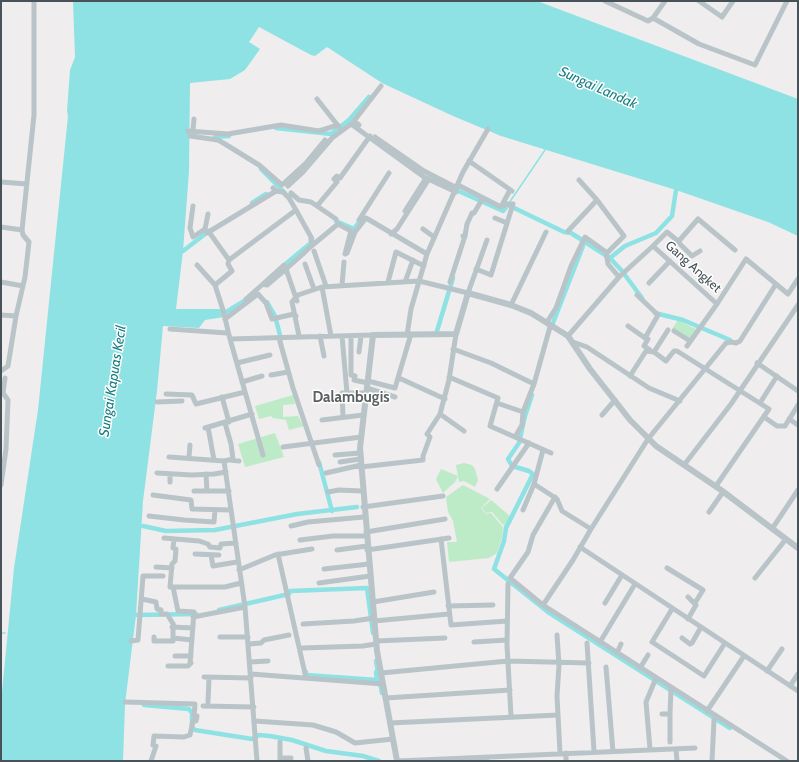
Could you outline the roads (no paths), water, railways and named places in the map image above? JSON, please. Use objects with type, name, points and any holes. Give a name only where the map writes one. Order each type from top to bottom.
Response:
[{"type":"street","points":[[1,372],[8,366],[16,316],[23,286],[29,242],[23,235],[22,230],[34,115],[34,1]]},
{"type":"street","points":[[605,1],[644,21],[653,18],[666,1]]},
{"type":"street","points":[[699,1],[722,16],[733,1]]},
{"type":"street","points":[[653,18],[699,44],[755,65],[787,1]]},
{"type":"street","points":[[338,125],[318,133],[281,125],[228,134],[196,132],[189,134],[222,142],[259,165],[282,185],[287,184],[326,142],[353,122],[381,86]]},
{"type":"street","points":[[317,99],[342,131]]},
{"type":"street","points":[[194,119],[193,130],[196,132]]},
{"type":"street","points":[[353,122],[384,145]]},
{"type":"street","points":[[353,122],[428,179],[483,198],[501,208]]},
{"type":"street","points":[[343,416],[342,394],[368,386],[394,389],[399,378],[409,334],[411,309],[427,254],[469,161],[488,129]]},
{"type":"street","points":[[317,206],[336,182],[334,179],[337,176],[340,178],[370,136]]},
{"type":"street","points":[[406,161],[446,185]]},
{"type":"street","points":[[469,161],[511,191],[501,208]]},
{"type":"street","points":[[286,269],[338,224],[351,231],[346,254],[358,226],[389,172]]},
{"type":"street","points":[[391,234],[397,229],[428,179]]},
{"type":"street","points":[[579,180],[597,200],[624,236],[607,255]]},
{"type":"street","points":[[1,182],[27,184]]},
{"type":"street","points":[[193,206],[190,228],[193,237],[206,231],[275,190],[283,192],[299,200],[311,202],[336,220]]},
{"type":"street","points":[[290,195],[296,210],[311,237],[311,241]]},
{"type":"street","points":[[450,286],[467,224],[472,213],[474,213],[483,198]]},
{"type":"street","points":[[568,231],[597,200]]},
{"type":"street","points":[[476,269],[491,275],[507,223],[510,204],[501,208]]},
{"type":"street","points":[[229,260],[296,210]]},
{"type":"street","points":[[208,214],[206,231],[229,260],[228,264],[232,271],[214,285]]},
{"type":"street","points":[[358,226],[366,218],[427,254]]},
{"type":"street","points":[[496,218],[507,223]]},
{"type":"street","points":[[678,241],[698,219],[735,250]]},
{"type":"street","points":[[1,227],[22,230]]},
{"type":"street","points":[[423,230],[434,237]]},
{"type":"street","points":[[511,305],[546,232]]},
{"type":"street","points":[[653,246],[667,232],[692,256],[700,250]]},
{"type":"street","points":[[516,438],[522,422],[523,412],[534,384],[550,324],[583,240],[586,238],[607,255],[608,264],[622,275]]},
{"type":"street","points":[[340,462],[423,460],[430,437],[427,434],[440,414],[445,399],[456,334],[468,293],[487,240]]},
{"type":"street","name":"Gang Angket","points":[[568,336],[622,275],[653,246],[717,304],[746,259],[788,294],[798,279]]},
{"type":"street","points":[[314,251],[324,287],[331,336]]},
{"type":"street","points":[[388,282],[396,252],[424,266]]},
{"type":"street","points":[[405,282],[413,260]]},
{"type":"street","points":[[649,283],[670,261]]},
{"type":"street","points":[[342,285],[344,262]]},
{"type":"street","points":[[305,264],[314,289]]},
{"type":"street","points":[[197,265],[214,285],[223,310],[227,333],[264,455]]},
{"type":"street","points":[[244,303],[243,301],[284,265],[297,299]]},
{"type":"street","points":[[299,336],[292,302],[297,299],[298,295],[314,289],[342,285],[419,281],[450,286],[531,312],[568,336],[574,342],[590,369],[648,439],[716,486],[798,548]]},
{"type":"street","points":[[1,282],[23,286]]},
{"type":"street","points":[[543,604],[648,439],[706,370],[726,343],[730,342],[736,344],[740,341],[776,284]]},
{"type":"street","points":[[225,318],[244,303],[259,294],[275,319],[294,314],[296,316]]},
{"type":"street","points":[[637,295],[658,315],[645,338]]},
{"type":"street","points":[[630,376],[646,351],[652,351],[671,330],[689,344],[717,304]]},
{"type":"street","points":[[684,465],[739,391],[798,305]]},
{"type":"street","points":[[1,315],[16,316]]},
{"type":"street","points":[[628,326],[648,339],[644,346],[666,360],[675,351],[677,351],[769,409],[716,486]]},
{"type":"street","points":[[170,329],[227,333]]},
{"type":"street","points":[[230,339],[299,336],[456,334]]},
{"type":"street","points":[[373,335],[368,386],[363,415],[360,461],[376,642],[380,672],[397,761],[594,751],[613,752],[695,748]]},
{"type":"street","points":[[320,336],[324,356]]},
{"type":"street","points":[[342,336],[347,393]]},
{"type":"street","points":[[351,336],[352,375],[355,376],[354,380],[395,397]]},
{"type":"street","points":[[359,352],[361,336]]},
{"type":"street","points":[[282,337],[288,372],[313,443],[319,465]]},
{"type":"street","points":[[574,342],[587,347],[649,388],[680,401]]},
{"type":"street","points":[[453,349],[491,363],[534,384]]},
{"type":"street","points":[[237,364],[270,355]]},
{"type":"street","points":[[757,363],[798,391]]},
{"type":"street","points":[[271,375],[288,372]]},
{"type":"street","points":[[242,382],[262,376]]},
{"type":"street","points":[[760,403],[776,376]]},
{"type":"street","points":[[449,377],[497,397],[497,403],[489,425],[551,453]]},
{"type":"street","points":[[1,482],[8,400],[3,393],[5,378]]},
{"type":"street","points":[[399,378],[445,399]]},
{"type":"street","points":[[166,394],[192,395],[196,404],[245,392]]},
{"type":"street","points":[[222,397],[234,458],[230,460]]},
{"type":"street","points":[[602,415],[615,400]]},
{"type":"street","points":[[157,402],[182,401]]},
{"type":"street","points":[[497,403],[523,412]]},
{"type":"street","points":[[764,417],[781,426],[785,426],[798,405]]},
{"type":"street","points":[[214,460],[206,427],[252,414]]},
{"type":"street","points":[[440,414],[464,431]]},
{"type":"street","points":[[322,420],[343,416],[363,415]]},
{"type":"street","points":[[789,419],[798,425]]},
{"type":"street","points":[[283,448],[361,437]]},
{"type":"street","points":[[497,489],[514,466],[526,442]]},
{"type":"street","points":[[189,457],[190,445]]},
{"type":"street","points":[[523,510],[534,484],[543,450]]},
{"type":"street","points":[[335,455],[360,461]]},
{"type":"street","points":[[169,457],[239,461]]},
{"type":"street","points":[[224,461],[232,510],[238,570],[245,604],[257,761]]},
{"type":"street","points":[[326,473],[360,461]]},
{"type":"street","points":[[157,473],[206,474],[226,472]]},
{"type":"street","points":[[170,474],[170,482]]},
{"type":"street","points":[[206,474],[207,492]]},
{"type":"street","points":[[534,484],[554,497],[560,503],[561,511],[591,529]]},
{"type":"street","points":[[328,492],[339,490],[362,491]]},
{"type":"street","points":[[772,529],[798,490]]},
{"type":"street","points":[[194,491],[229,491]]},
{"type":"street","points":[[709,512],[723,492]]},
{"type":"street","points":[[153,495],[191,500],[192,509],[232,510]]},
{"type":"street","points":[[363,507],[443,496]]},
{"type":"street","points":[[554,497],[533,536],[528,552],[510,578],[543,604],[640,668],[655,680],[671,688],[787,761]]},
{"type":"street","points":[[149,516],[214,522],[215,510]]},
{"type":"street","points":[[291,526],[308,522],[364,517]]},
{"type":"street","points":[[300,540],[366,534],[445,519]]},
{"type":"street","points":[[164,538],[198,541],[208,544],[210,548],[220,548],[221,544],[236,543]]},
{"type":"street","points":[[337,550],[367,548],[448,538]]},
{"type":"street","points":[[174,539],[173,548],[176,549],[175,561],[172,563],[169,585],[173,587],[178,611],[194,615],[245,604]]},
{"type":"street","points":[[441,539],[449,614],[452,626],[507,621]]},
{"type":"street","points":[[755,578],[786,539]]},
{"type":"street","points":[[580,548],[798,691]]},
{"type":"street","points":[[238,570],[278,554],[312,549]]},
{"type":"street","points":[[195,554],[219,555]]},
{"type":"street","points":[[278,554],[306,678]]},
{"type":"street","points":[[211,555],[213,566],[237,562]]},
{"type":"street","points":[[324,569],[369,564]]},
{"type":"street","points":[[156,567],[172,568]]},
{"type":"street","points":[[667,568],[703,590],[688,619]]},
{"type":"street","points":[[605,603],[622,575]]},
{"type":"street","points":[[131,641],[138,640],[143,576],[163,576]]},
{"type":"street","points":[[319,583],[370,576]]},
{"type":"street","points":[[173,587],[225,587],[241,583]]},
{"type":"street","points":[[508,584],[507,640],[511,716]]},
{"type":"street","points":[[600,642],[635,584]]},
{"type":"street","points":[[373,602],[434,592]]},
{"type":"street","points":[[688,597],[695,603]]},
{"type":"street","points":[[142,599],[156,602],[157,609],[160,610],[161,614],[167,614],[173,627],[173,642],[154,641],[154,637]]},
{"type":"street","points":[[448,606],[493,605]]},
{"type":"street","points":[[672,609],[652,642],[704,676],[725,643]]},
{"type":"street","points":[[303,624],[449,614]]},
{"type":"street","points":[[168,666],[188,666],[191,664],[194,615]]},
{"type":"street","points":[[173,627],[193,628]]},
{"type":"street","points":[[682,638],[690,644],[692,643],[701,628]]},
{"type":"street","points":[[249,644],[261,643],[264,640],[289,635]]},
{"type":"street","points":[[557,635],[559,663],[558,715],[560,753]]},
{"type":"street","points":[[220,637],[248,637]]},
{"type":"street","points":[[173,638],[192,640]]},
{"type":"street","points":[[302,648],[363,646],[376,642],[445,638]]},
{"type":"street","points":[[474,642],[507,640]]},
{"type":"street","points":[[587,643],[594,751]]},
{"type":"street","points":[[617,653],[622,644]]},
{"type":"street","points":[[767,671],[782,649]]},
{"type":"street","points":[[640,668],[648,655]]},
{"type":"street","points":[[175,656],[191,656]]},
{"type":"street","points":[[707,711],[744,656]]},
{"type":"street","points":[[380,672],[508,661],[588,663]]},
{"type":"street","points":[[250,662],[268,662]]},
{"type":"street","points":[[606,667],[613,752]]},
{"type":"street","points":[[790,686],[798,674]]},
{"type":"street","points":[[208,702],[207,677],[251,676],[306,678],[383,684]]},
{"type":"street","points":[[650,749],[646,702],[655,680]]},
{"type":"street","points":[[670,742],[671,688]]},
{"type":"street","points":[[386,698],[510,690]]},
{"type":"street","points":[[125,702],[196,704],[194,716],[197,716],[196,721],[193,721],[190,735],[184,737],[154,736],[153,745],[156,746],[151,761]]},
{"type":"street","points":[[203,706],[254,707]]},
{"type":"street","points":[[662,714],[670,714]]},
{"type":"street","points":[[390,723],[511,716],[558,715]]},
{"type":"street","points":[[712,761],[714,720],[716,716]]},
{"type":"street","points":[[255,721],[313,725],[336,732],[355,743],[393,739]]},
{"type":"street","points":[[280,742],[280,759],[291,758]]},
{"type":"street","points":[[306,748],[308,761]]},
{"type":"street","points":[[676,749],[677,761]]},
{"type":"street","points":[[566,753],[566,761]]},
{"type":"water","points":[[73,1],[537,1],[798,99],[798,236],[768,222],[676,190],[501,136],[453,116],[382,83],[327,47],[315,56],[311,55],[259,27],[249,42],[260,49],[245,70],[230,79],[190,83],[189,171],[183,251],[176,309],[223,309],[224,317],[205,320],[199,328],[163,326],[157,391],[143,501],[136,615],[125,704],[123,761],[1,761],[1,702],[14,568],[38,410],[68,116],[67,111],[70,70],[75,57]]},
{"type":"waterway","points":[[276,128],[331,134],[349,120],[369,97]]},
{"type":"waterway","points":[[349,120],[356,125]]},
{"type":"waterway","points":[[215,137],[229,136]]},
{"type":"waterway","points":[[509,203],[545,150]]},
{"type":"waterway","points":[[261,169],[284,192]]},
{"type":"waterway","points":[[454,189],[503,211],[508,205],[564,232],[571,233],[610,258],[622,271],[642,298]]},
{"type":"waterway","points":[[610,258],[625,246],[656,233],[672,216],[676,190]]},
{"type":"waterway","points":[[252,203],[266,194]]},
{"type":"waterway","points":[[336,221],[354,229],[361,219]]},
{"type":"waterway","points":[[183,251],[209,231]]},
{"type":"waterway","points":[[282,267],[312,242],[312,238]]},
{"type":"waterway","points":[[551,328],[583,246]]},
{"type":"waterway","points":[[437,331],[453,278]]},
{"type":"waterway","points":[[223,314],[249,298]]},
{"type":"waterway","points":[[267,302],[275,316],[281,339]]},
{"type":"waterway","points":[[655,313],[683,320],[730,340]]},
{"type":"waterway","points":[[532,395],[525,416],[519,443],[508,459],[512,466],[529,471],[533,474],[506,528],[504,541],[494,569],[548,612],[730,728]]},
{"type":"waterway","points":[[319,462],[332,511]]},
{"type":"waterway","points":[[143,526],[166,531],[215,530],[297,514],[357,507]]},
{"type":"waterway","points":[[289,593],[290,591],[367,588],[373,633]]},
{"type":"waterway","points":[[219,610],[289,594]]},
{"type":"waterway","points":[[136,615],[196,614]]},
{"type":"waterway","points":[[376,661],[382,693]]},
{"type":"waterway","points":[[306,672],[306,675],[377,680],[376,672],[382,672]]},
{"type":"waterway","points":[[144,705],[189,709],[192,713],[192,727],[195,730],[252,739],[259,735],[270,736],[292,740],[326,751],[363,756],[379,761]]},
{"type":"waterway","points":[[464,761],[487,760]]},
{"type":"district","name":"Dalambugis","points":[[351,398]]},
{"type":"water label","name":"Sungai Landak","points":[[598,88]]},
{"type":"water label","name":"Sungai Kapuas Kecil","points":[[113,381]]}]
